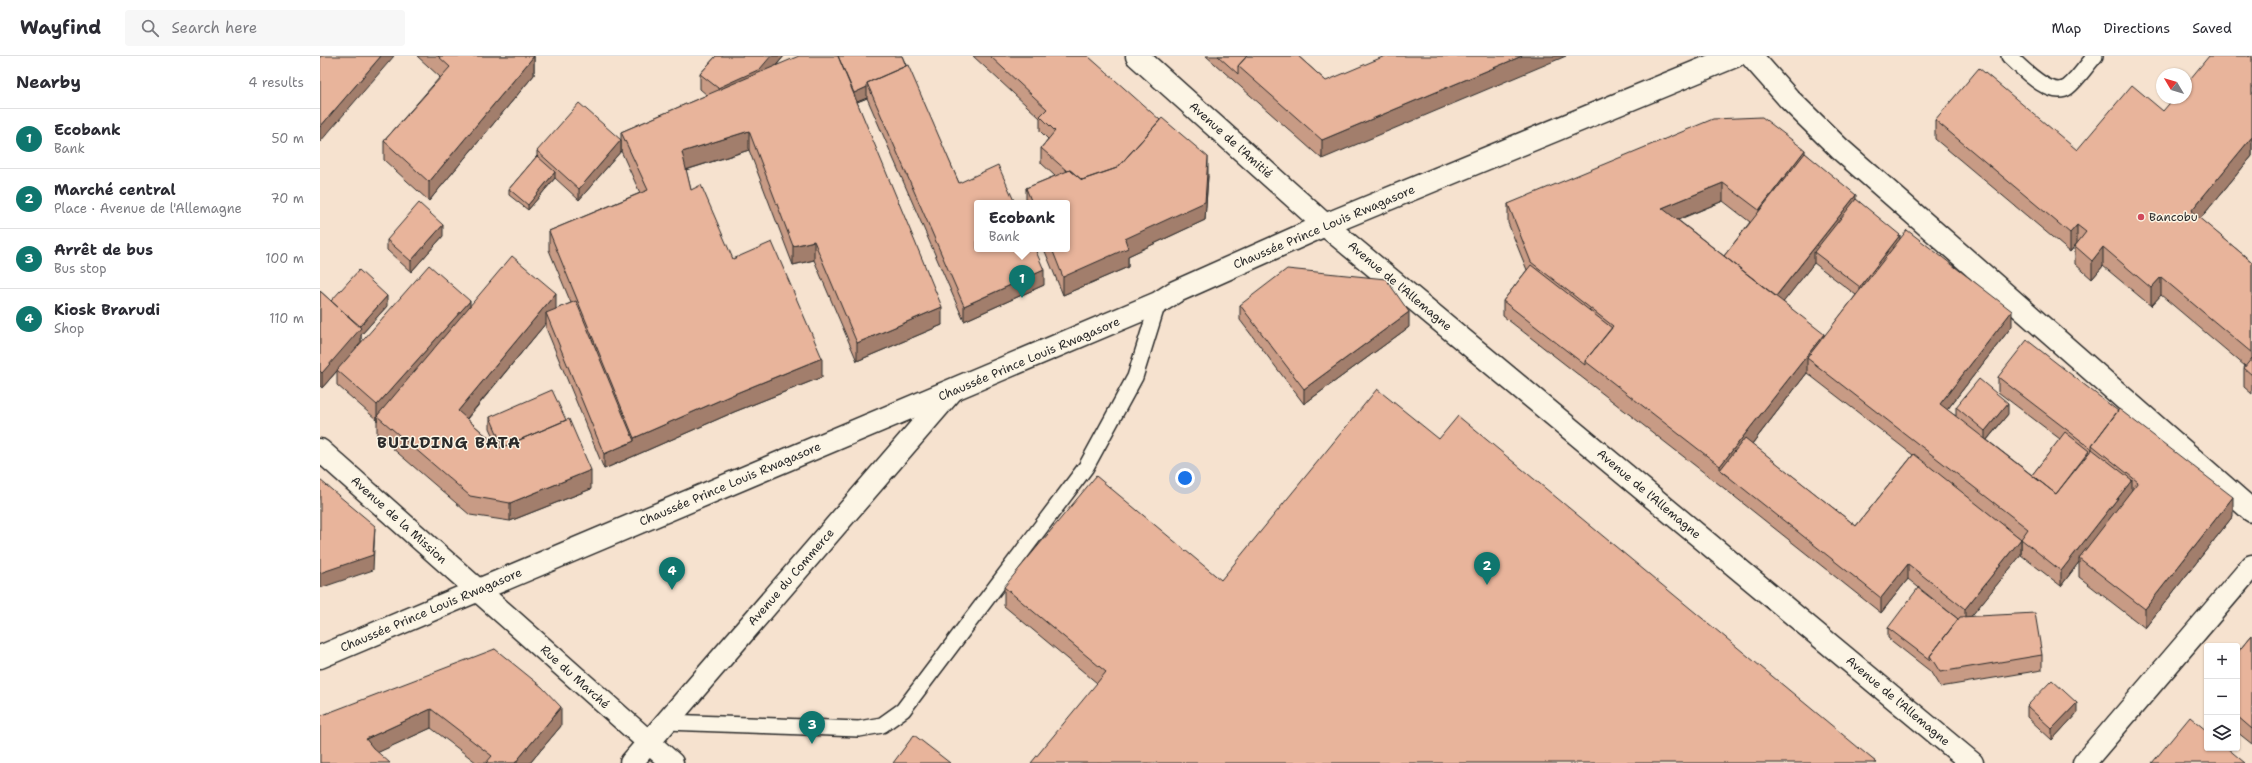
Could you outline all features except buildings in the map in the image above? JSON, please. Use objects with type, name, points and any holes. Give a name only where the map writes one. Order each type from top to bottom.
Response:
[{"type":"street","name":"Avenue de l'Amitié","points":[[1137,56],[1325,224]]},
{"type":"street","name":"Chaussée Prince Louis Rwagasore","points":[[320,657],[951,392],[1158,303],[1175,292],[1325,224],[1735,56]]},
{"type":"street","points":[[1751,56],[1790,100],[1840,149],[2252,511]]},
{"type":"street","name":"Avenue de l'Allemagne","points":[[1325,224],[1972,763]]},
{"type":"street","name":"Avenue du Commerce","points":[[631,763],[951,392]]},
{"type":"street","name":"Avenue de la Mission","points":[[320,450],[478,590]]},
{"type":"street","points":[[2084,763],[2252,566]]},
{"type":"street","name":"Rue du Marché","points":[[478,590],[672,763]]},
{"type":"lane","points":[[2009,56],[2046,87],[2057,90],[2067,88],[2095,56]]},
{"type":"lane","points":[[666,722],[859,729],[882,725],[903,710],[1086,467],[1135,377],[1158,303]]},
{"type":"place","name":"Bancobu","points":[[2141,217]]},
{"type":"place","name":"Ecobank","points":[[1022,298]]},
{"type":"place","name":"Marché central","points":[[1487,585]]},
{"type":"place","name":"Kiosk Brarudi","points":[[672,590]]},
{"type":"place","name":"Arrêt de bus","points":[[812,744]]},
{"type":"district","name":"BUILDING BATA","points":[[449,442]]}]
